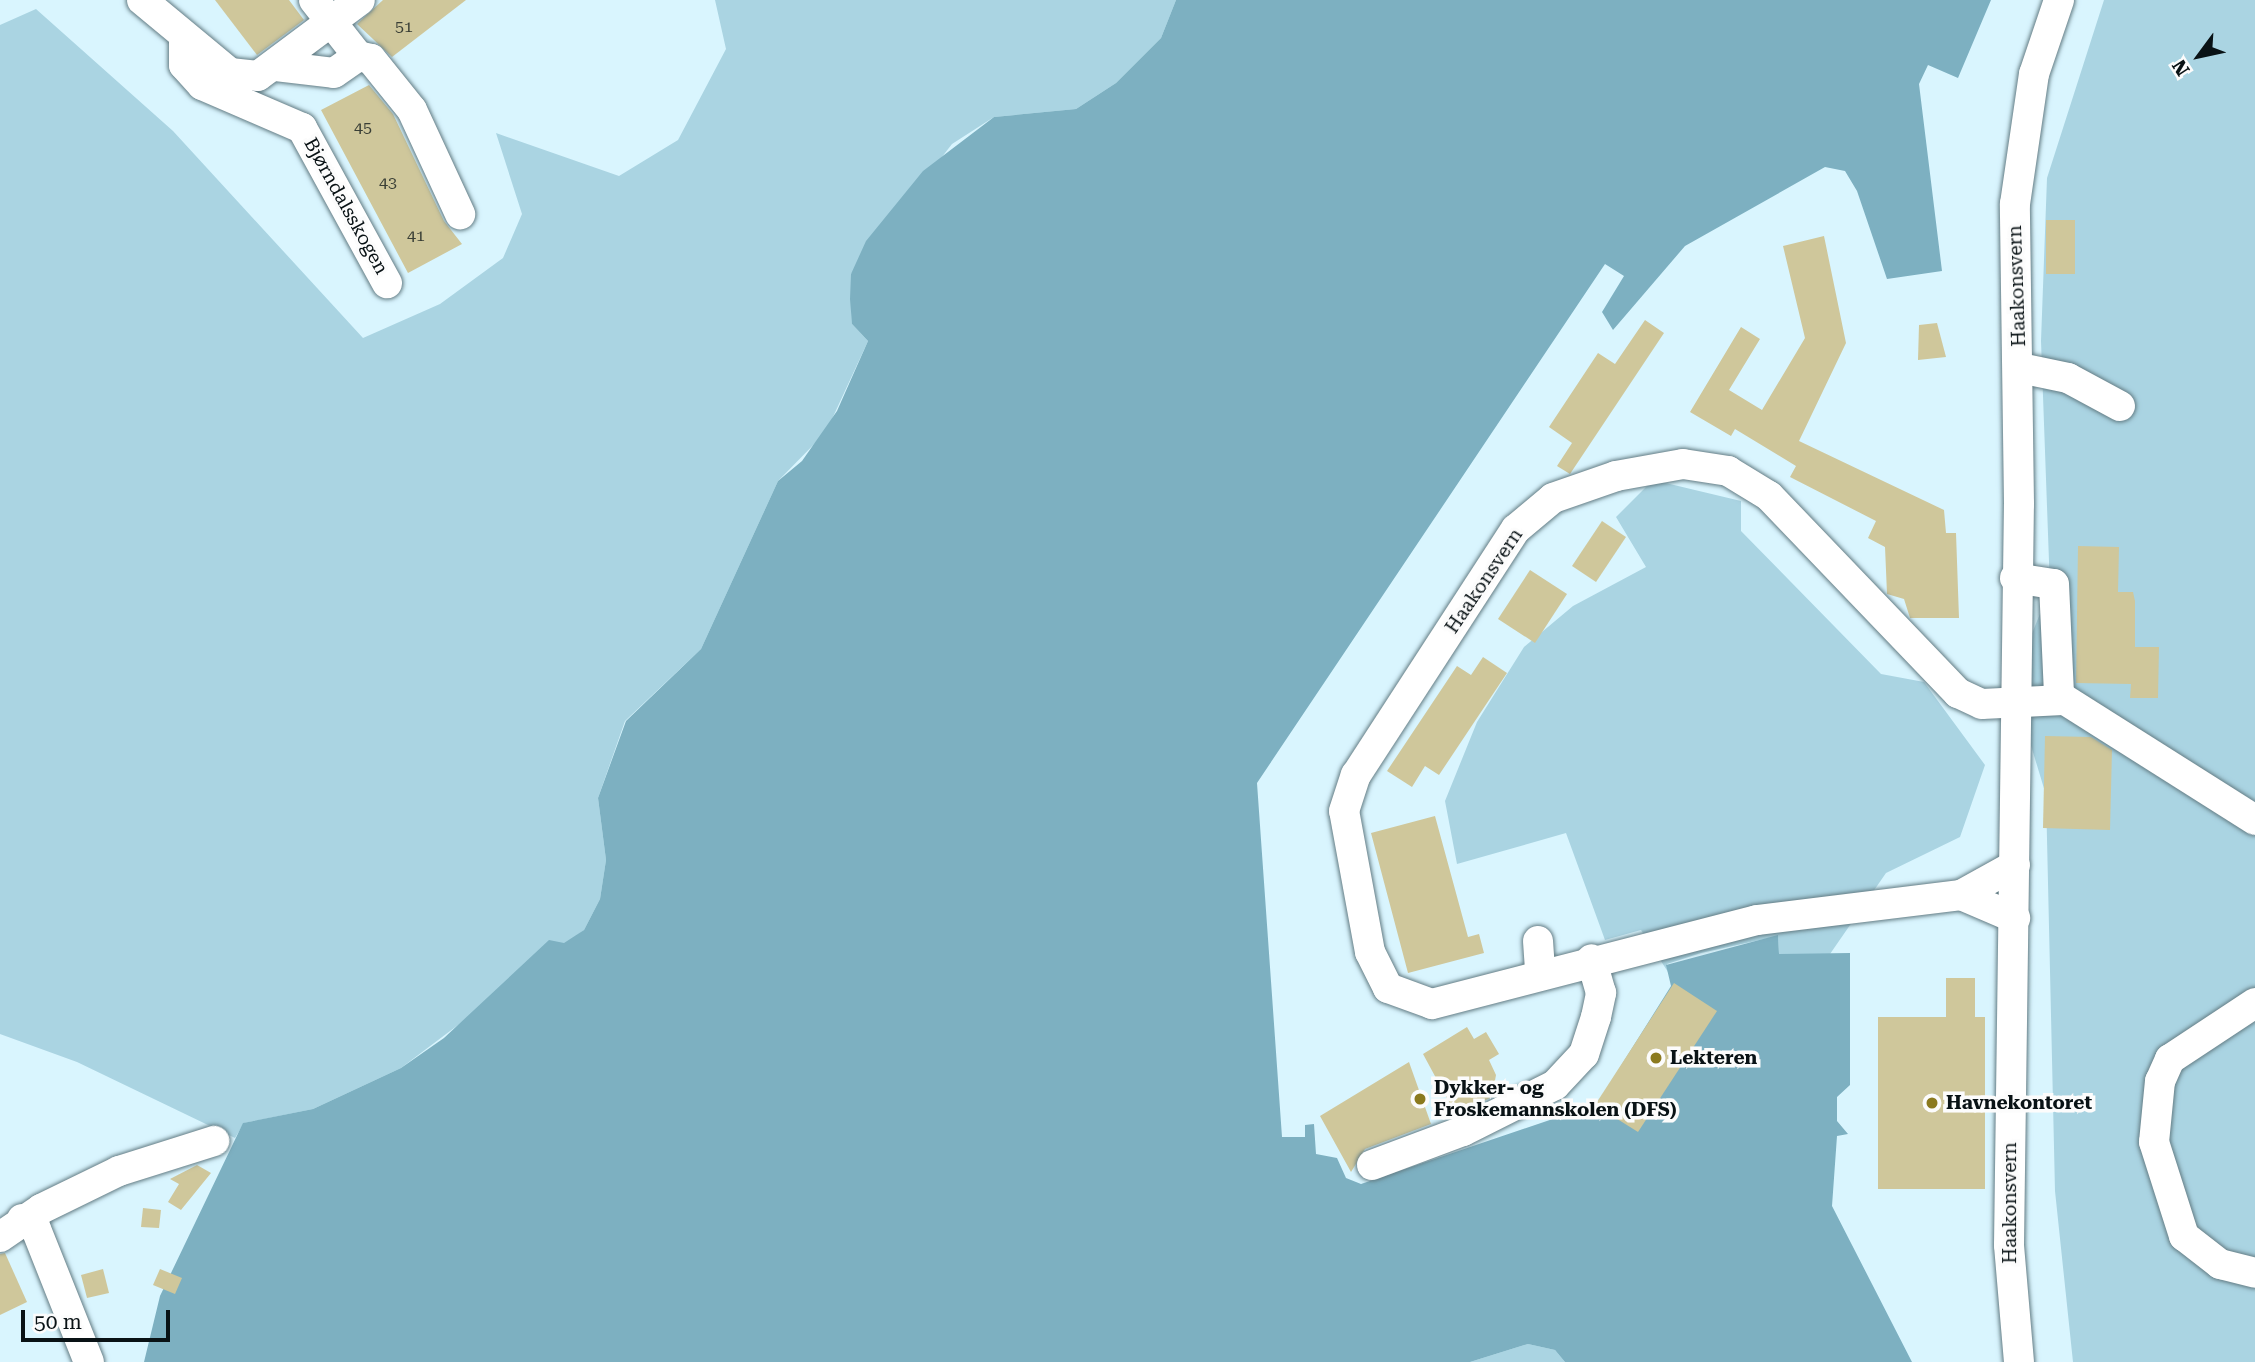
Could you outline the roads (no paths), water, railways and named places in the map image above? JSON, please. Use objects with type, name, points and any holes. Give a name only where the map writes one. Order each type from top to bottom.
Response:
[{"type":"street","points":[[142,0],[230,73],[258,76],[276,66],[322,11],[360,0]]},
{"type":"street","name":"Haakonsvern","points":[[2019,1362],[2008,1245],[2015,918],[2012,702],[2020,368],[2017,168],[2034,74],[2060,0]]},
{"type":"street","points":[[322,11],[358,56],[370,59],[412,110],[460,214]]},
{"type":"street","name":"Bjørndalsskogen","points":[[184,37],[184,65],[202,85],[302,128],[387,283]]},
{"type":"street","points":[[276,66],[334,73],[358,56]]},
{"type":"street","points":[[2020,368],[2068,378],[2120,406]]},
{"type":"street","name":"Haakonsvern","points":[[2015,865],[1961,895],[1757,920],[1540,972],[1432,1004],[1388,988],[1370,952],[1344,811],[1356,775],[1516,529],[1553,498],[1616,476],[1683,464],[1728,471],[1800,526],[1958,693],[1982,704],[2063,700]]},
{"type":"street","points":[[2015,578],[2054,584],[2057,691],[2063,700],[2255,820]]},
{"type":"street","points":[[1961,895],[2015,918]]},
{"type":"street","points":[[1538,941],[1540,972]]},
{"type":"street","points":[[1372,1165],[1463,1131],[1555,1085],[1584,1054],[1597,1017],[1601,992],[1591,959]]},
{"type":"street","points":[[2255,1003],[2170,1059],[2160,1081],[2154,1142],[2184,1236],[2220,1264],[2255,1273]]},
{"type":"street","points":[[11,1228],[119,1171],[214,1141]]},
{"type":"street","points":[[11,1228],[36,1229],[89,1362]]},
{"type":"place","name":"Lekteren","points":[[1656,1058]]},
{"type":"place","name":"Dykker- og Froskemannskolen (DFS)","points":[[1420,1099]]},
{"type":"place","name":"Havnekontoret","points":[[1932,1103]]}]
